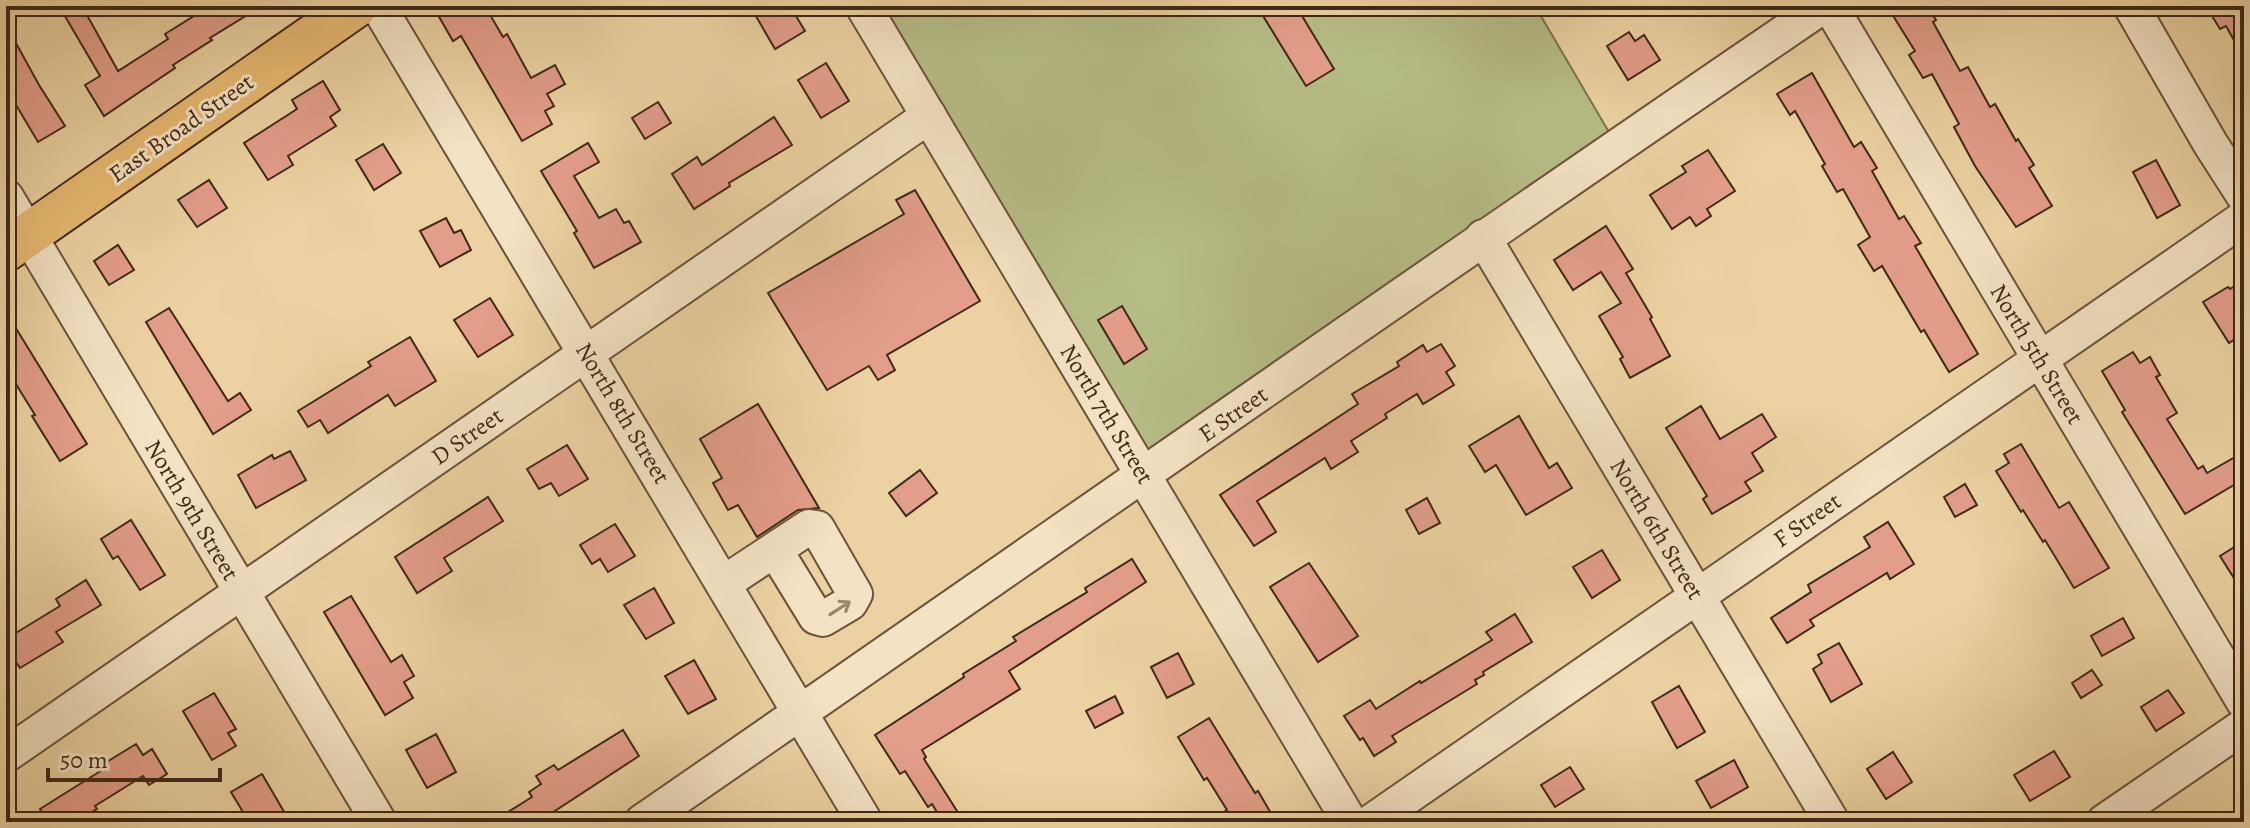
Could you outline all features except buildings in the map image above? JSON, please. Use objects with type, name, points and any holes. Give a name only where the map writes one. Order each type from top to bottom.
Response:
[{"type":"main road","name":"East Broad Street","points":[[17,242],[356,6]]},
{"type":"street","name":"North 8th Street","points":[[378,6],[865,822]]},
{"type":"street","name":"North 7th Street","points":[[863,6],[1350,822]]},
{"type":"street","name":"E Street","points":[[642,822],[1144,476],[1483,237],[1823,6]]},
{"type":"street","name":"North 5th Street","points":[[1830,6],[2244,702]]},
{"type":"street","points":[[2131,6],[2244,196]]},
{"type":"street","name":"D Street","points":[[6,755],[929,116]]},
{"type":"street","name":"North 9th Street","points":[[6,197],[17,242],[241,592],[379,822]]},
{"type":"street","name":"F Street","points":[[1371,822],[2244,218]]},
{"type":"street","name":"North 6th Street","points":[[1483,237],[1832,822]]},
{"type":"street","points":[[724,583],[775,550]]},
{"type":"street","points":[[2104,822],[2244,726]]},
{"type":"green space","points":[[862,6],[1535,6],[1613,139],[1141,471]]}]
